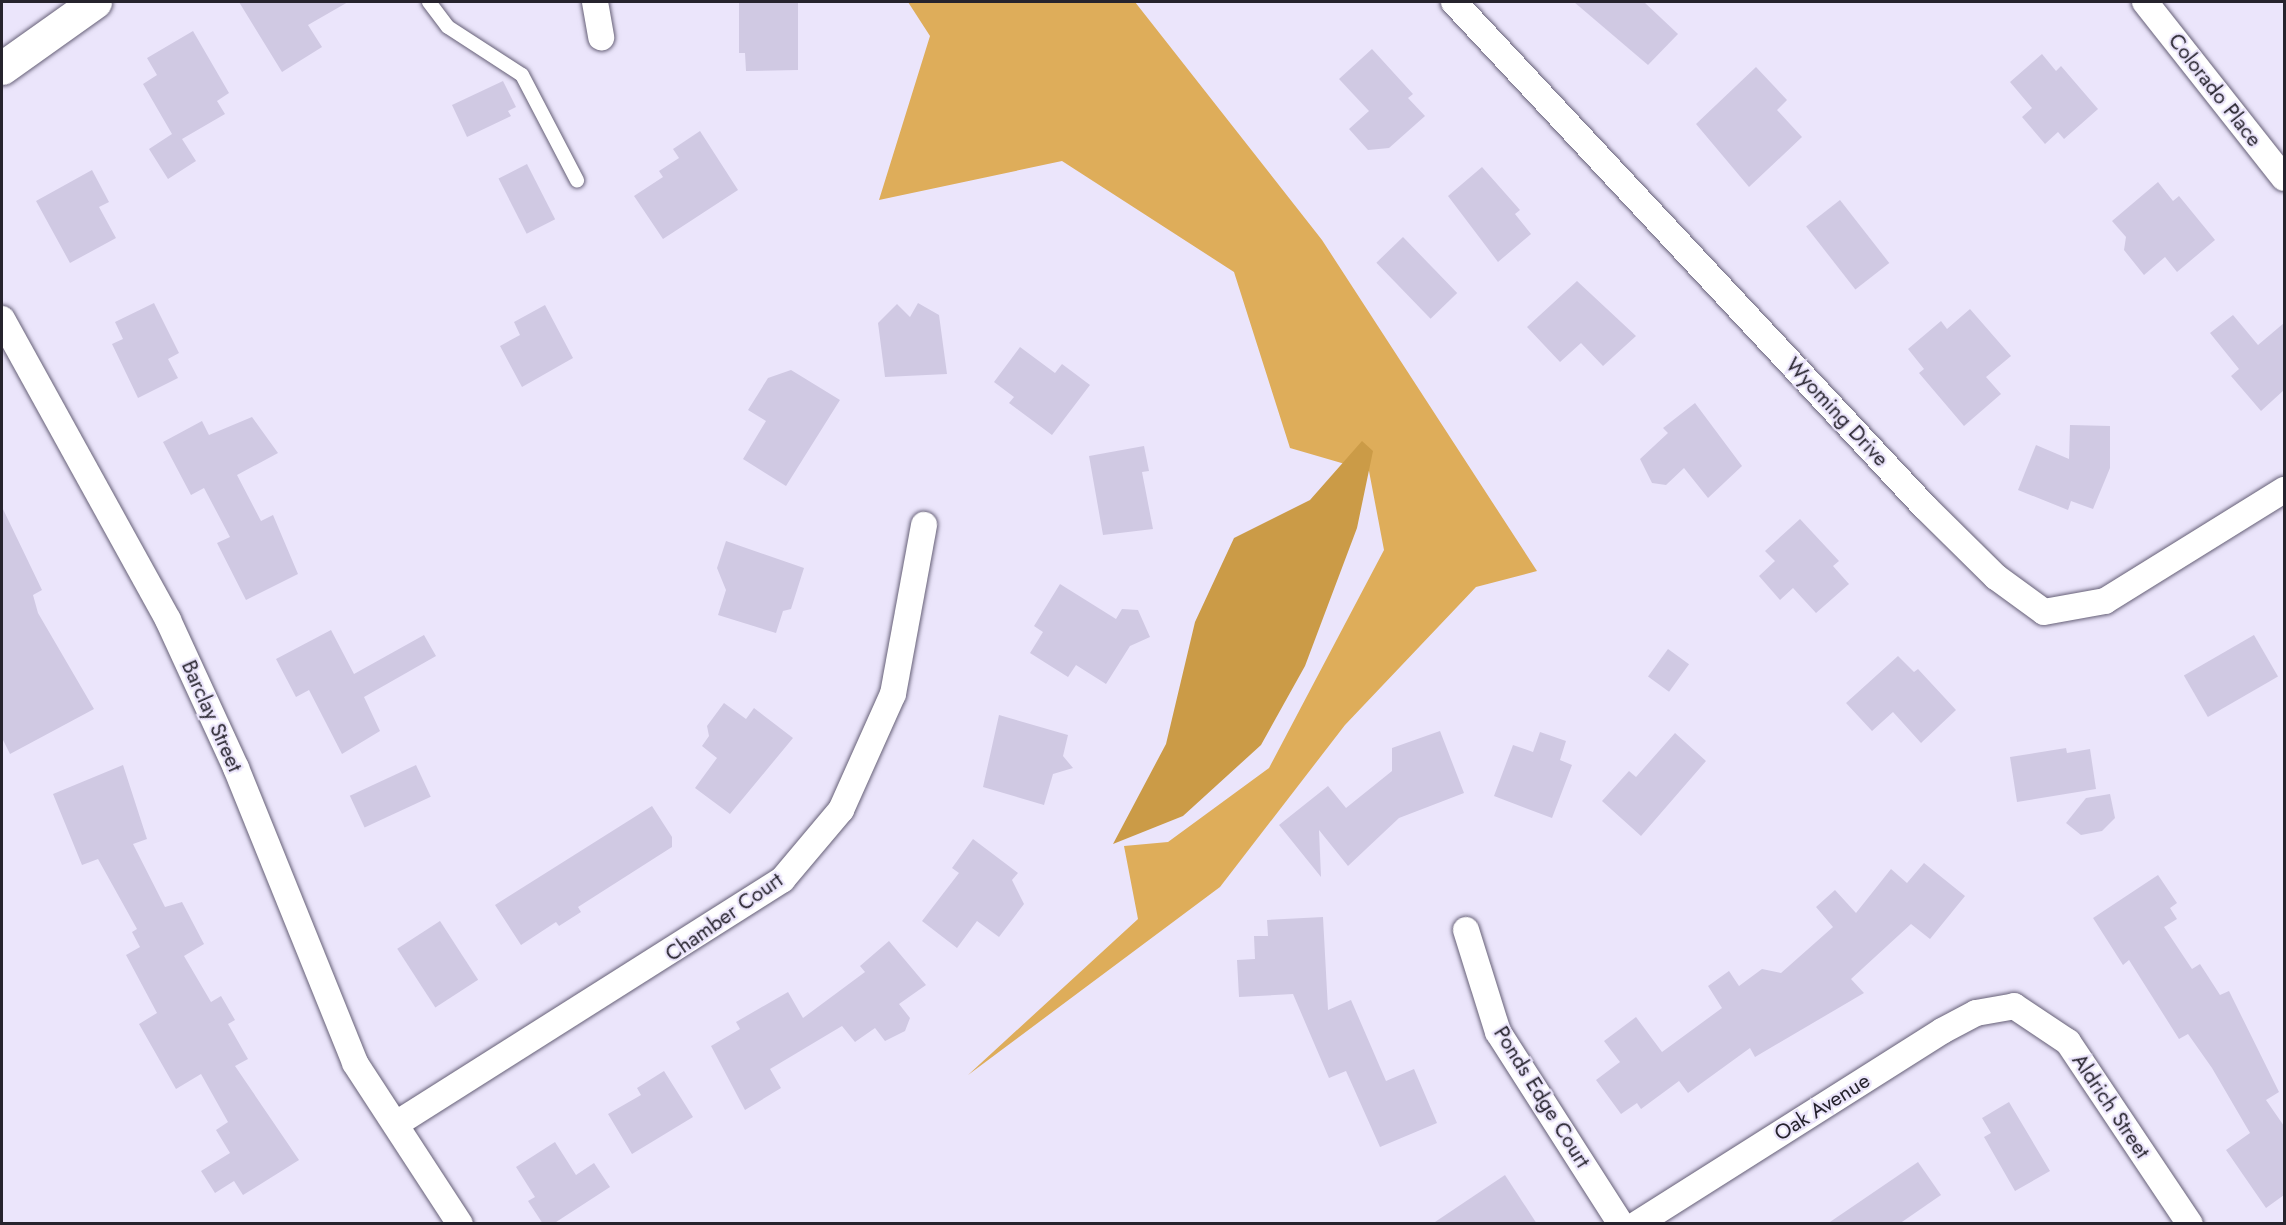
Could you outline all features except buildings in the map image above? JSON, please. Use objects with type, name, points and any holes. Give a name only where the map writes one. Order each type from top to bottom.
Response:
[{"type":"street","points":[[2,68],[95,2]]},
{"type":"street","points":[[595,2],[601,38]]},
{"type":"street","name":"Wyoming Drive","points":[[1454,2],[1925,507],[1996,577],[2044,612],[2105,601],[2284,490]]},
{"type":"street","name":"Colorado Place","points":[[2145,2],[2284,178]]},
{"type":"street","name":"Barclay Street","points":[[2,320],[168,620],[236,768],[355,1063],[460,1224]]},
{"type":"street","name":"Chamber Court","points":[[396,1124],[782,880],[841,810],[893,694],[924,525]]},
{"type":"street","name":"Ponds Edge Court","points":[[1466,930],[1498,1032],[1621,1224]]},
{"type":"street","name":"Oak Avenue","points":[[1637,1224],[1942,1031],[1976,1013],[2014,1006]]},
{"type":"street","name":"Aldrich Street","points":[[2014,1006],[2068,1042],[2190,1224]]},
{"type":"lane","points":[[429,2],[448,27],[522,75],[577,180]]},
{"type":"shaded area","points":[[908,2],[1135,2],[1322,240],[1537,571],[1476,587],[1345,725],[1220,887],[968,1075],[1138,919],[1124,846],[1168,842],[1269,768],[1384,550],[1369,471],[1290,448],[1234,272],[1062,161],[879,200],[930,36]]},
{"type":"shaded area","points":[[1362,441],[1373,451],[1357,528],[1305,666],[1261,745],[1183,816],[1113,844],[1166,744],[1195,622],[1234,538],[1310,500]]}]
